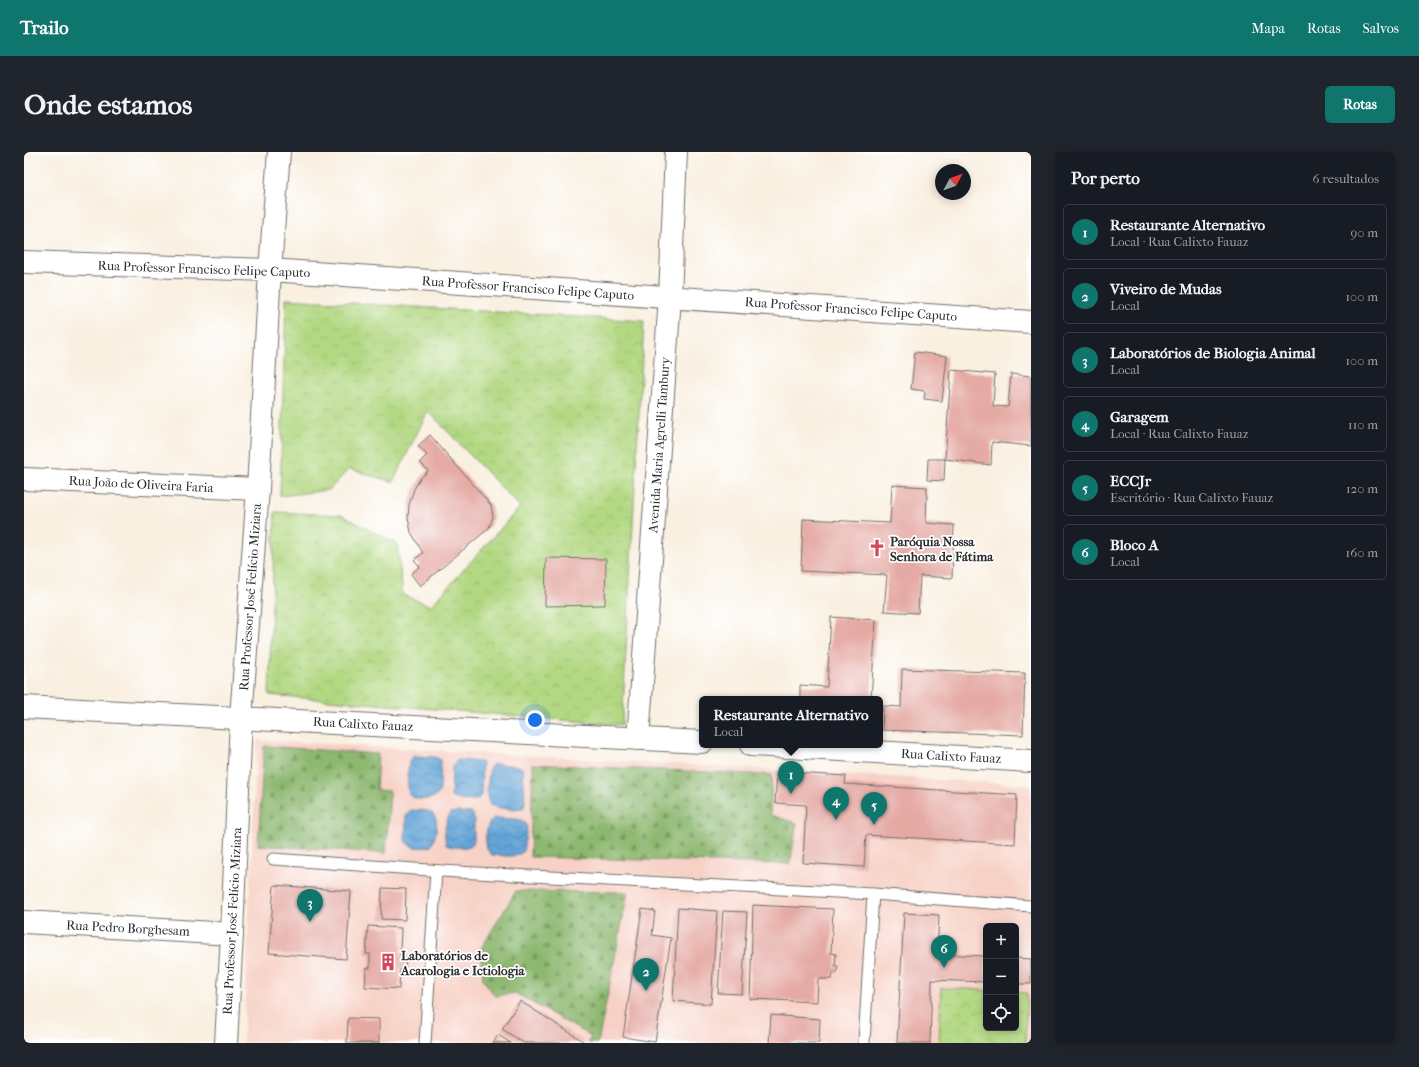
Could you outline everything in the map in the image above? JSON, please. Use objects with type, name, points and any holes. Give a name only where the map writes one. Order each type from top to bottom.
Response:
[{"type":"street","name":"Rua Professor José Felício Miziara","points":[[226,1043],[241,718],[258,489],[270,270],[279,152]]},
{"type":"street","name":"Avenida Maria Agrelli Tambury","points":[[638,739],[670,297],[676,152]]},
{"type":"street","name":"Rua Professor Francisco Felipe Caputo","points":[[24,262],[270,270],[1031,322]]},
{"type":"street","name":"Rua João de Oliveira Faria","points":[[24,479],[258,489]]},
{"type":"street","name":"Rua Calixto Fauaz","points":[[24,706],[699,742]]},
{"type":"street","name":"Rua Calixto Fauaz","points":[[804,748],[1031,761]]},
{"type":"street","name":"Rua Pedro Borghesam","points":[[24,922],[232,934]]},
{"type":"lane","points":[[273,859],[436,871],[873,894],[1031,906]]},
{"type":"lane","points":[[425,1043],[436,871]]},
{"type":"lane","points":[[864,1043],[873,894]]},
{"type":"shaded area","points":[[257,740],[1031,785],[1031,1043],[243,1043]]},
{"type":"green space","points":[[286,299],[644,321],[622,725],[269,695],[275,512],[341,515],[397,544],[403,595],[431,606],[520,507],[428,411],[393,482],[349,469],[329,490],[280,496]]},
{"type":"green space","points":[[264,746],[378,754],[376,790],[390,791],[386,853],[258,845]]},
{"type":"green space","points":[[533,764],[772,775],[770,815],[797,823],[790,864],[530,857]]},
{"type":"green space","points":[[516,891],[628,892],[598,1043],[588,1043],[591,1036],[515,993],[495,996],[483,979],[480,950]]},
{"type":"green space","points":[[941,988],[983,990],[983,1031],[1019,1031],[1019,992],[1027,993],[1025,1043],[939,1043]]},
{"type":"water","points":[[415,756],[436,757],[441,760],[440,790],[438,794],[431,798],[417,799],[409,795],[408,767],[410,759]]},
{"type":"water","points":[[458,760],[481,762],[481,795],[478,799],[464,801],[451,797],[452,768],[453,764]]},
{"type":"water","points":[[497,764],[519,766],[523,769],[524,808],[507,809],[490,805],[487,797],[487,787],[490,767]]},
{"type":"water","points":[[413,810],[428,811],[432,813],[436,820],[437,824],[431,846],[416,847],[405,841],[406,814]]},
{"type":"water","points":[[457,812],[473,814],[474,842],[472,845],[465,847],[453,847],[446,845],[445,833],[447,820],[451,813]]},
{"type":"water","points":[[494,818],[517,819],[524,821],[527,828],[523,851],[513,856],[492,855],[489,852],[486,836],[488,825]]},
{"type":"building","points":[[915,352],[947,356],[942,401],[924,399],[925,391],[911,389]]},
{"type":"building","points":[[951,370],[995,374],[993,406],[1008,407],[1011,374],[1031,376],[1031,446],[992,442],[991,465],[945,459]]},
{"type":"building","points":[[430,435],[491,505],[493,517],[489,528],[420,586],[411,574],[420,566],[414,560],[423,553],[411,532],[408,518],[409,505],[414,489],[420,479],[428,471],[420,462],[427,455],[418,446]]},
{"type":"building","points":[[928,459],[945,459],[944,481],[927,480]]},
{"type":"building","name":"Paróquia Nossa Senhora de Fátima","points":[[892,485],[927,487],[926,523],[954,525],[952,578],[920,576],[918,613],[884,611],[887,575],[801,571],[803,519],[890,523]]},
{"type":"building","points":[[546,558],[606,559],[605,605],[545,606]]},
{"type":"building","points":[[831,617],[876,620],[871,696],[800,696],[800,685],[827,687]]},
{"type":"building","points":[[902,669],[1025,673],[1023,735],[883,730],[883,706],[901,707]]},
{"type":"building","points":[[777,772],[846,776],[845,784],[1017,795],[1015,844],[866,835],[864,867],[803,863],[806,805],[775,803]]},
{"type":"building","points":[[274,885],[351,891],[346,959],[269,953]]},
{"type":"building","points":[[382,888],[406,889],[405,920],[381,919]]},
{"type":"building","points":[[753,905],[833,909],[831,953],[836,954],[835,966],[838,966],[837,973],[833,973],[832,979],[818,979],[817,1002],[750,999]]},
{"type":"building","points":[[678,908],[717,911],[711,1004],[673,1001]]},
{"type":"building","points":[[642,909],[655,911],[652,935],[671,938],[655,1042],[623,1037]]},
{"type":"building","points":[[723,911],[747,912],[742,994],[718,993]]},
{"type":"building","points":[[904,913],[939,915],[937,954],[983,956],[983,982],[932,980],[930,1043],[897,1043]]},
{"type":"building","name":"Laboratórios de Acarologia e Ictiologia","points":[[368,926],[401,928],[400,956],[406,956],[405,970],[400,970],[399,989],[365,987],[366,968],[370,968],[370,954],[366,954]]},
{"type":"building","points":[[1019,958],[1031,959],[1031,984],[1019,984]]},
{"type":"building","points":[[520,1001],[586,1043],[524,1043],[502,1029]]},
{"type":"building","points":[[771,1015],[820,1019],[819,1043],[769,1043]]},
{"type":"building","points":[[348,1018],[379,1019],[379,1043],[347,1043]]},
{"type":"building","points":[[498,1035],[511,1043],[493,1043]]},
{"type":"place","name":"Paróquia Nossa Senhora de Fátima","points":[[877,548]]},
{"type":"place","name":"Restaurante Alternativo","points":[[791,794]]},
{"type":"place","name":"Garagem","points":[[836,820]]},
{"type":"place","name":"ECCJr","points":[[874,825]]},
{"type":"place","name":"Laboratórios de Biologia Animal","points":[[310,922]]},
{"type":"place","name":"Laboratórios de Acarologia e Ictiologia","points":[[388,962]]},
{"type":"place","name":"Bloco A","points":[[944,968]]},
{"type":"place","name":"Viveiro de Mudas","points":[[646,991]]}]
